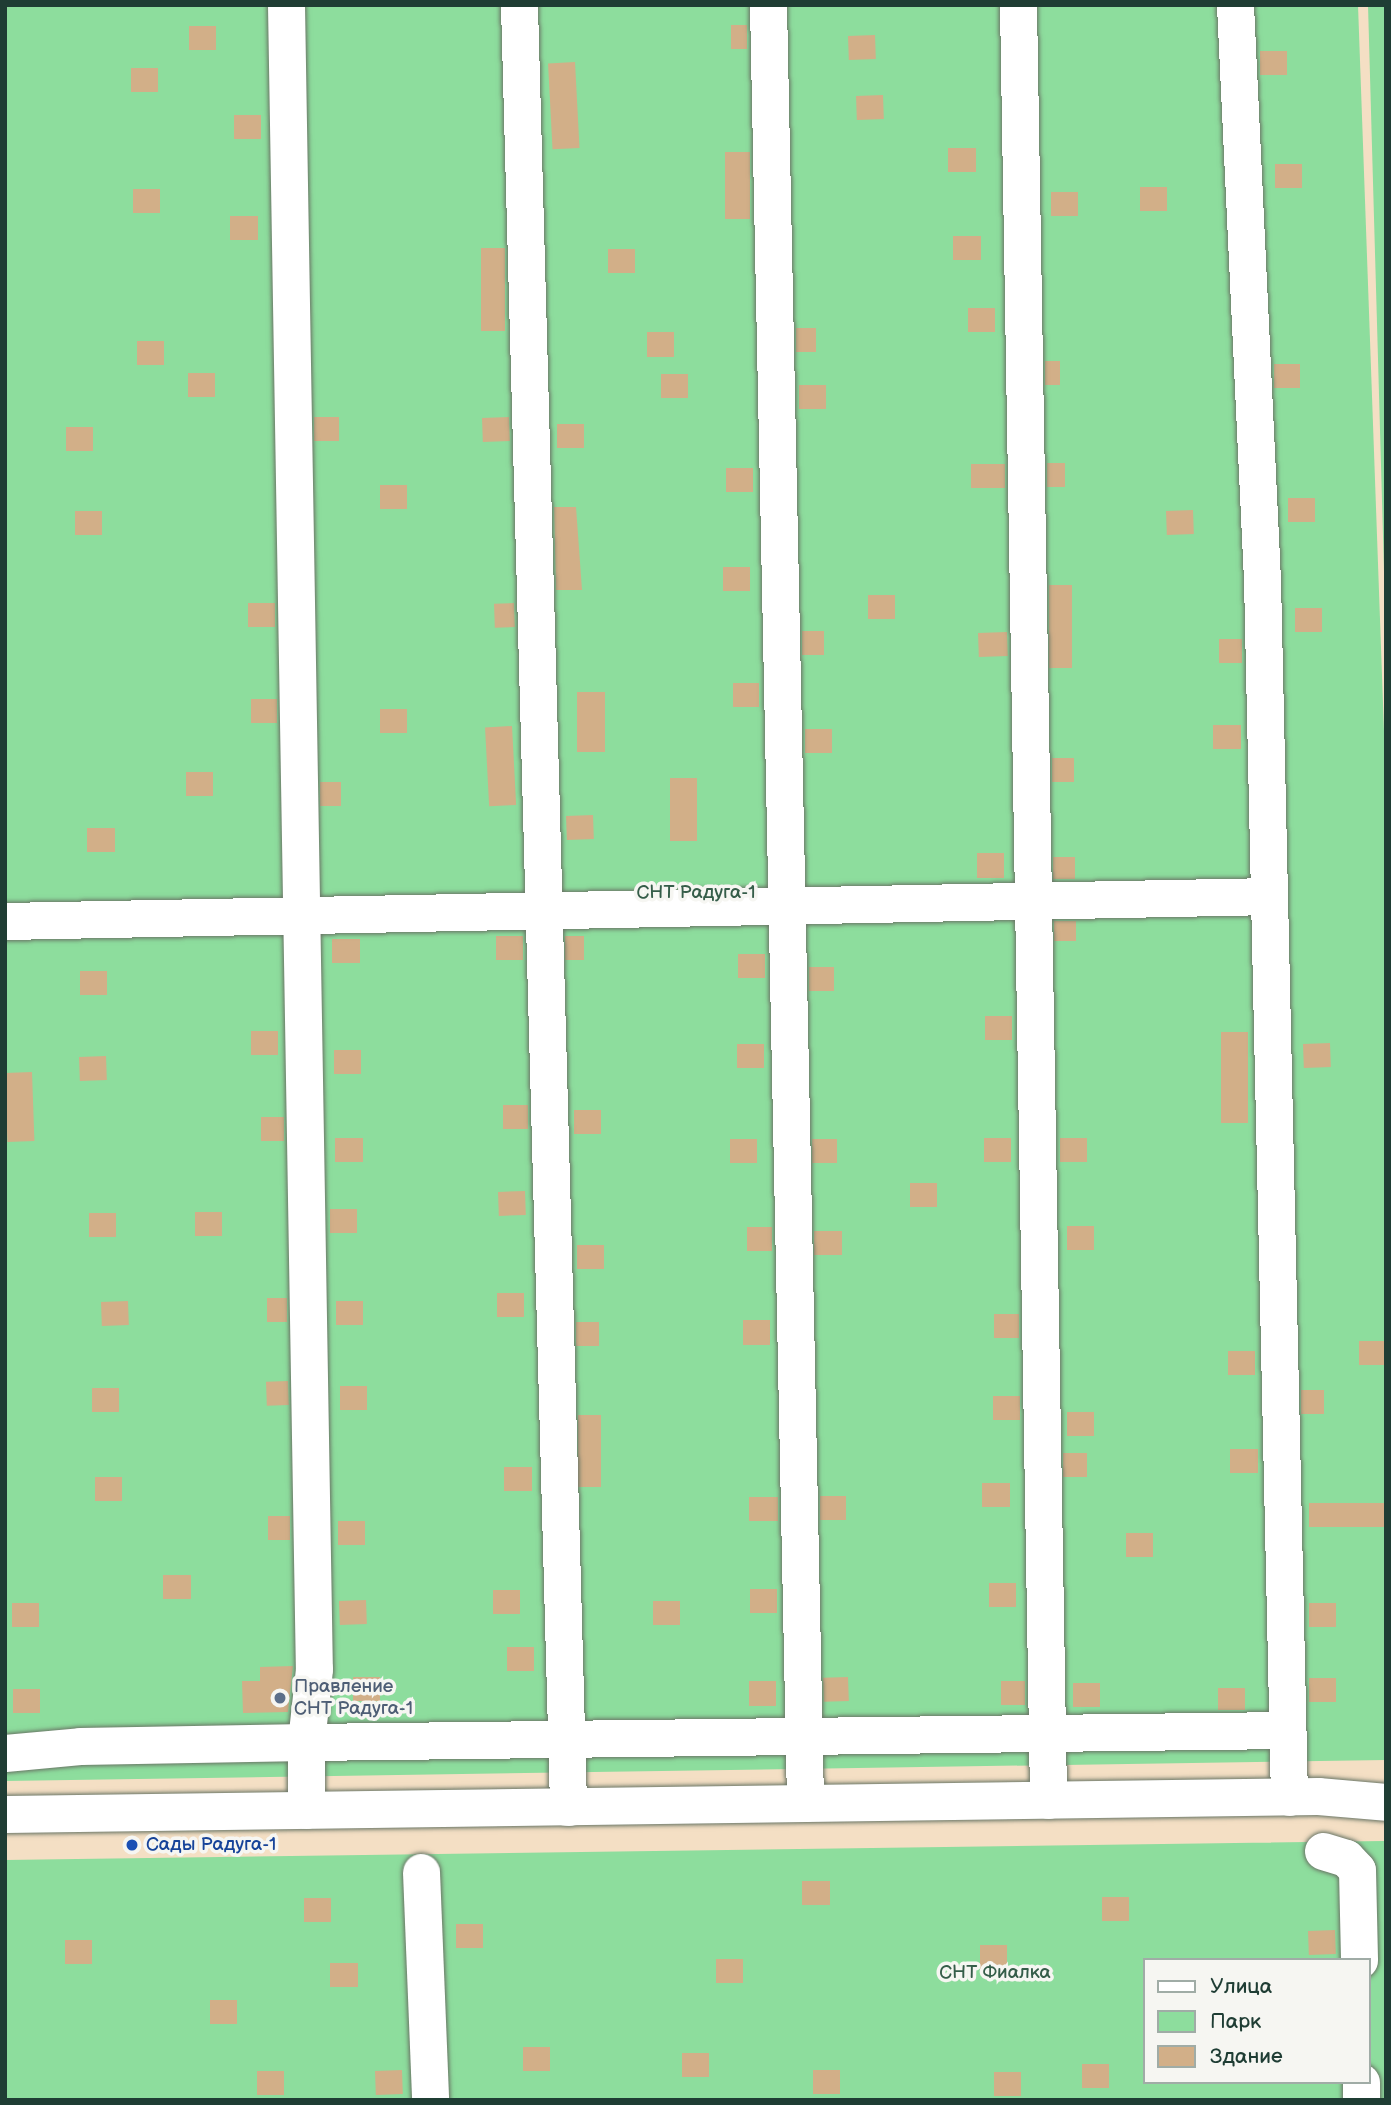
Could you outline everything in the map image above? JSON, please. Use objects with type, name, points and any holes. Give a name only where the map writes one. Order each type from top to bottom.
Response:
[{"type":"street","points":[[286,5],[314,1669],[306,1742],[306,1810]]},
{"type":"street","points":[[519,5],[568,1807]]},
{"type":"street","points":[[768,5],[805,1804]]},
{"type":"street","points":[[1018,5],[1048,1800]]},
{"type":"street","points":[[1235,5],[1262,580],[1289,1797]]},
{"type":"street","points":[[5,921],[1269,896]]},
{"type":"street","points":[[5,1753],[80,1746],[1287,1730]]},
{"type":"street","points":[[5,1814],[1289,1797],[1386,1802]]},
{"type":"street","points":[[1323,1851],[1346,1858],[1357,1870],[1359,1958]]},
{"type":"street","points":[[421,1871],[430,2100]]},
{"type":"green space","name":"СНТ Радуга-1","points":[[5,5],[1358,5],[1386,787],[1386,1760],[5,1781]]},
{"type":"green space","points":[[1368,5],[1386,5],[1386,642]]},
{"type":"green space","name":"СНТ Фиалка","points":[[1384,1841],[1386,2100],[5,2100],[5,1860]]},
{"type":"building","points":[[731,25],[747,25],[747,49],[731,49]]},
{"type":"building","points":[[189,26],[216,26],[216,50],[189,50]]},
{"type":"building","points":[[875,35],[876,59],[849,60],[848,36]]},
{"type":"building","points":[[1260,51],[1287,51],[1287,75],[1260,75]]},
{"type":"building","points":[[575,62],[580,148],[553,149],[548,63]]},
{"type":"building","points":[[131,68],[158,68],[158,92],[131,92]]},
{"type":"building","points":[[883,95],[884,119],[857,120],[856,96]]},
{"type":"building","points":[[234,115],[261,115],[261,139],[234,139]]},
{"type":"building","points":[[948,148],[976,148],[976,172],[948,172]]},
{"type":"building","points":[[725,152],[750,152],[750,219],[725,219]]},
{"type":"building","points":[[1275,164],[1302,164],[1302,188],[1275,188]]},
{"type":"building","points":[[1140,187],[1167,187],[1167,211],[1140,211]]},
{"type":"building","points":[[133,189],[160,189],[160,213],[133,213]]},
{"type":"building","points":[[1051,192],[1078,192],[1078,216],[1051,216]]},
{"type":"building","points":[[230,216],[258,216],[258,240],[230,240]]},
{"type":"building","points":[[953,236],[981,236],[981,260],[953,260]]},
{"type":"building","points":[[481,248],[505,248],[505,331],[481,331]]},
{"type":"building","points":[[608,249],[635,249],[635,273],[608,273]]},
{"type":"building","points":[[968,308],[995,308],[995,332],[968,332]]},
{"type":"building","points":[[796,328],[816,328],[816,352],[796,352]]},
{"type":"building","points":[[647,332],[674,332],[674,357],[647,357]]},
{"type":"building","points":[[137,341],[164,341],[164,365],[137,365]]},
{"type":"building","points":[[1045,361],[1060,361],[1060,385],[1045,385]]},
{"type":"building","points":[[1274,364],[1300,364],[1300,388],[1274,388]]},
{"type":"building","points":[[188,373],[215,373],[215,397],[188,397]]},
{"type":"building","points":[[661,374],[688,374],[688,398],[661,398]]},
{"type":"building","points":[[799,385],[826,385],[826,409],[799,409]]},
{"type":"building","points":[[314,417],[339,417],[339,441],[314,441]]},
{"type":"building","points":[[509,417],[510,441],[483,442],[482,418]]},
{"type":"building","points":[[557,424],[584,424],[584,448],[557,448]]},
{"type":"building","points":[[66,427],[93,427],[93,451],[66,451]]},
{"type":"building","points":[[1047,463],[1065,463],[1065,487],[1047,487]]},
{"type":"building","points":[[971,464],[1005,464],[1005,488],[971,488]]},
{"type":"building","points":[[726,468],[753,468],[753,492],[726,492]]},
{"type":"building","points":[[380,485],[407,485],[407,509],[380,509]]},
{"type":"building","points":[[1288,498],[1315,498],[1315,522],[1288,522]]},
{"type":"building","points":[[554,507],[576,507],[582,590],[556,590]]},
{"type":"building","points":[[1193,510],[1194,534],[1167,535],[1166,511]]},
{"type":"building","points":[[75,511],[102,511],[102,535],[75,535]]},
{"type":"building","points":[[723,567],[750,567],[750,591],[723,591]]},
{"type":"building","points":[[1049,585],[1072,585],[1072,668],[1049,668]]},
{"type":"building","points":[[868,595],[895,595],[895,619],[868,619]]},
{"type":"building","points":[[248,603],[275,603],[275,627],[248,627]]},
{"type":"building","points":[[514,603],[515,627],[495,628],[494,604]]},
{"type":"building","points":[[1295,608],[1322,608],[1322,632],[1295,632]]},
{"type":"building","points":[[802,631],[824,631],[824,655],[802,655]]},
{"type":"building","points":[[1007,632],[1008,656],[979,657],[978,633]]},
{"type":"building","points":[[1219,639],[1242,639],[1242,663],[1219,663]]},
{"type":"building","points":[[733,683],[759,683],[759,707],[733,707]]},
{"type":"building","points":[[577,692],[605,692],[605,752],[577,752]]},
{"type":"building","points":[[251,699],[277,699],[277,723],[251,723]]},
{"type":"building","points":[[380,709],[407,709],[407,733],[380,733]]},
{"type":"building","points":[[1213,725],[1241,725],[1241,749],[1213,749]]},
{"type":"building","points":[[512,726],[516,805],[489,806],[485,727]]},
{"type":"building","points":[[805,729],[832,729],[832,753],[805,753]]},
{"type":"building","points":[[1052,758],[1074,758],[1074,782],[1052,782]]},
{"type":"building","points":[[186,772],[213,772],[213,796],[186,796]]},
{"type":"building","points":[[670,778],[697,778],[697,841],[670,841]]},
{"type":"building","points":[[320,782],[341,782],[341,806],[320,806]]},
{"type":"building","points":[[593,815],[594,839],[567,840],[566,816]]},
{"type":"building","points":[[87,828],[115,828],[115,852],[87,852]]},
{"type":"building","points":[[977,853],[1004,853],[1004,878],[977,878]]},
{"type":"building","points":[[1053,857],[1075,857],[1075,879],[1053,879]]},
{"type":"building","points":[[1054,921],[1076,921],[1076,941],[1054,941]]},
{"type":"building","points":[[496,936],[523,936],[523,960],[496,960]]},
{"type":"building","points":[[565,936],[584,936],[584,960],[565,960]]},
{"type":"building","points":[[332,939],[360,939],[360,963],[332,963]]},
{"type":"building","points":[[738,954],[765,954],[765,978],[738,978]]},
{"type":"building","points":[[809,967],[834,967],[834,991],[809,991]]},
{"type":"building","points":[[80,971],[107,971],[107,995],[80,995]]},
{"type":"building","points":[[985,1016],[1012,1016],[1012,1040],[985,1040]]},
{"type":"building","points":[[251,1031],[278,1031],[278,1055],[251,1055]]},
{"type":"building","points":[[1221,1032],[1248,1032],[1248,1123],[1221,1123]]},
{"type":"building","points":[[1330,1043],[1331,1067],[1304,1068],[1303,1044]]},
{"type":"building","points":[[737,1044],[764,1044],[764,1068],[737,1068]]},
{"type":"building","points":[[334,1050],[361,1050],[361,1074],[334,1074]]},
{"type":"building","points":[[106,1056],[107,1080],[80,1081],[79,1057]]},
{"type":"building","points":[[32,1072],[34,1141],[7,1142],[5,1073]]},
{"type":"building","points":[[503,1105],[528,1105],[528,1129],[503,1129]]},
{"type":"building","points":[[574,1110],[601,1110],[601,1134],[574,1134]]},
{"type":"building","points":[[261,1117],[284,1117],[284,1141],[261,1141]]},
{"type":"building","points":[[335,1138],[363,1138],[363,1162],[335,1162]]},
{"type":"building","points":[[984,1138],[1011,1138],[1011,1162],[984,1162]]},
{"type":"building","points":[[1060,1138],[1087,1138],[1087,1162],[1060,1162]]},
{"type":"building","points":[[730,1139],[757,1139],[757,1163],[730,1163]]},
{"type":"building","points":[[812,1139],[837,1139],[837,1163],[812,1163]]},
{"type":"building","points":[[910,1183],[937,1183],[937,1207],[910,1207]]},
{"type":"building","points":[[525,1191],[526,1215],[499,1216],[498,1192]]},
{"type":"building","points":[[330,1209],[357,1209],[357,1233],[330,1233]]},
{"type":"building","points":[[195,1212],[222,1212],[222,1236],[195,1236]]},
{"type":"building","points":[[89,1213],[116,1213],[116,1237],[89,1237]]},
{"type":"building","points":[[1067,1226],[1094,1226],[1094,1250],[1067,1250]]},
{"type":"building","points":[[747,1227],[772,1227],[772,1251],[747,1251]]},
{"type":"building","points":[[814,1231],[842,1231],[842,1255],[814,1255]]},
{"type":"building","points":[[577,1245],[604,1245],[604,1269],[577,1269]]},
{"type":"building","points":[[497,1293],[524,1293],[524,1317],[497,1317]]},
{"type":"building","points":[[267,1298],[287,1298],[287,1322],[267,1322]]},
{"type":"building","points":[[128,1301],[129,1325],[102,1326],[101,1302]]},
{"type":"building","points":[[336,1301],[363,1301],[363,1325],[336,1325]]},
{"type":"building","points":[[994,1314],[1019,1314],[1019,1338],[994,1338]]},
{"type":"building","points":[[743,1320],[770,1320],[770,1345],[743,1345]]},
{"type":"building","points":[[576,1322],[599,1322],[599,1346],[576,1346]]},
{"type":"building","points":[[1359,1341],[1386,1341],[1386,1365],[1359,1365]]},
{"type":"building","points":[[1228,1351],[1255,1351],[1255,1375],[1228,1375]]},
{"type":"building","points":[[288,1381],[289,1405],[267,1406],[266,1382]]},
{"type":"building","points":[[340,1386],[367,1386],[367,1410],[340,1410]]},
{"type":"building","points":[[92,1388],[119,1388],[119,1412],[92,1412]]},
{"type":"building","points":[[1301,1390],[1324,1390],[1324,1414],[1301,1414]]},
{"type":"building","points":[[993,1396],[1020,1396],[1020,1420],[993,1420]]},
{"type":"building","points":[[1067,1412],[1094,1412],[1094,1436],[1067,1436]]},
{"type":"building","points":[[578,1415],[601,1415],[601,1487],[578,1487]]},
{"type":"building","points":[[1230,1449],[1258,1449],[1258,1473],[1230,1473]]},
{"type":"building","points":[[1063,1453],[1087,1453],[1087,1477],[1063,1477]]},
{"type":"building","points":[[504,1467],[532,1467],[532,1491],[504,1491]]},
{"type":"building","points":[[95,1477],[122,1477],[122,1501],[95,1501]]},
{"type":"building","points":[[982,1483],[1010,1483],[1010,1507],[982,1507]]},
{"type":"building","points":[[820,1496],[846,1496],[846,1520],[820,1520]]},
{"type":"building","points":[[749,1497],[778,1497],[778,1521],[749,1521]]},
{"type":"building","points":[[1309,1503],[1386,1503],[1386,1527],[1309,1527]]},
{"type":"building","points":[[268,1516],[290,1516],[290,1540],[268,1540]]},
{"type":"building","points":[[338,1521],[365,1521],[365,1545],[338,1545]]},
{"type":"building","points":[[1126,1533],[1153,1533],[1153,1557],[1126,1557]]},
{"type":"building","points":[[163,1575],[191,1575],[191,1599],[163,1599]]},
{"type":"building","points":[[989,1583],[1016,1583],[1016,1607],[989,1607]]},
{"type":"building","points":[[750,1589],[777,1589],[777,1613],[750,1613]]},
{"type":"building","points":[[493,1590],[520,1590],[520,1614],[493,1614]]},
{"type":"building","points":[[366,1600],[367,1624],[340,1625],[339,1601]]},
{"type":"building","points":[[653,1601],[680,1601],[680,1625],[653,1625]]},
{"type":"building","points":[[12,1603],[39,1603],[39,1627],[12,1627]]},
{"type":"building","points":[[1309,1603],[1336,1603],[1336,1627],[1309,1627]]},
{"type":"building","points":[[507,1647],[534,1647],[534,1671],[507,1671]]},
{"type":"building","points":[[293,1666],[288,1712],[243,1713],[242,1681],[260,1681],[260,1667]]},
{"type":"building","points":[[353,1677],[380,1677],[380,1701],[353,1701]]},
{"type":"building","points":[[848,1677],[849,1701],[824,1702],[823,1678]]},
{"type":"building","points":[[1309,1678],[1336,1678],[1336,1702],[1309,1702]]},
{"type":"building","points":[[749,1681],[776,1681],[776,1706],[749,1706]]},
{"type":"building","points":[[1001,1681],[1025,1681],[1025,1705],[1001,1705]]},
{"type":"building","points":[[1073,1683],[1100,1683],[1100,1707],[1073,1707]]},
{"type":"building","points":[[1218,1688],[1245,1688],[1245,1710],[1218,1710]]},
{"type":"building","points":[[13,1689],[40,1689],[40,1713],[13,1713]]},
{"type":"building","points":[[802,1881],[830,1881],[830,1905],[802,1905]]},
{"type":"building","points":[[1102,1897],[1129,1897],[1129,1921],[1102,1921]]},
{"type":"building","points":[[304,1898],[331,1898],[331,1922],[304,1922]]},
{"type":"building","points":[[456,1924],[483,1924],[483,1948],[456,1948]]},
{"type":"building","points":[[1335,1930],[1336,1954],[1309,1955],[1308,1931]]},
{"type":"building","points":[[65,1940],[92,1940],[92,1964],[65,1964]]},
{"type":"building","points":[[980,1945],[1007,1945],[1007,1969],[980,1969]]},
{"type":"building","points":[[716,1959],[743,1959],[743,1983],[716,1983]]},
{"type":"building","points":[[330,1963],[358,1963],[358,1987],[330,1987]]},
{"type":"building","points":[[210,2000],[237,2000],[237,2024],[210,2024]]},
{"type":"building","points":[[523,2047],[550,2047],[550,2071],[523,2071]]},
{"type":"building","points":[[682,2053],[709,2053],[709,2077],[682,2077]]},
{"type":"building","points":[[1082,2064],[1109,2064],[1109,2088],[1082,2088]]},
{"type":"building","points":[[402,2070],[403,2094],[376,2095],[375,2071]]},
{"type":"building","points":[[813,2070],[840,2070],[840,2094],[813,2094]]},
{"type":"building","points":[[257,2071],[284,2071],[284,2095],[257,2095]]},
{"type":"building","points":[[994,2072],[1021,2072],[1021,2096],[994,2096]]},
{"type":"place","name":"Правление СНТ Радуга-1","points":[[280,1698]]},
{"type":"place","name":"Сады Радуга-1","points":[[132,1845]]}]
